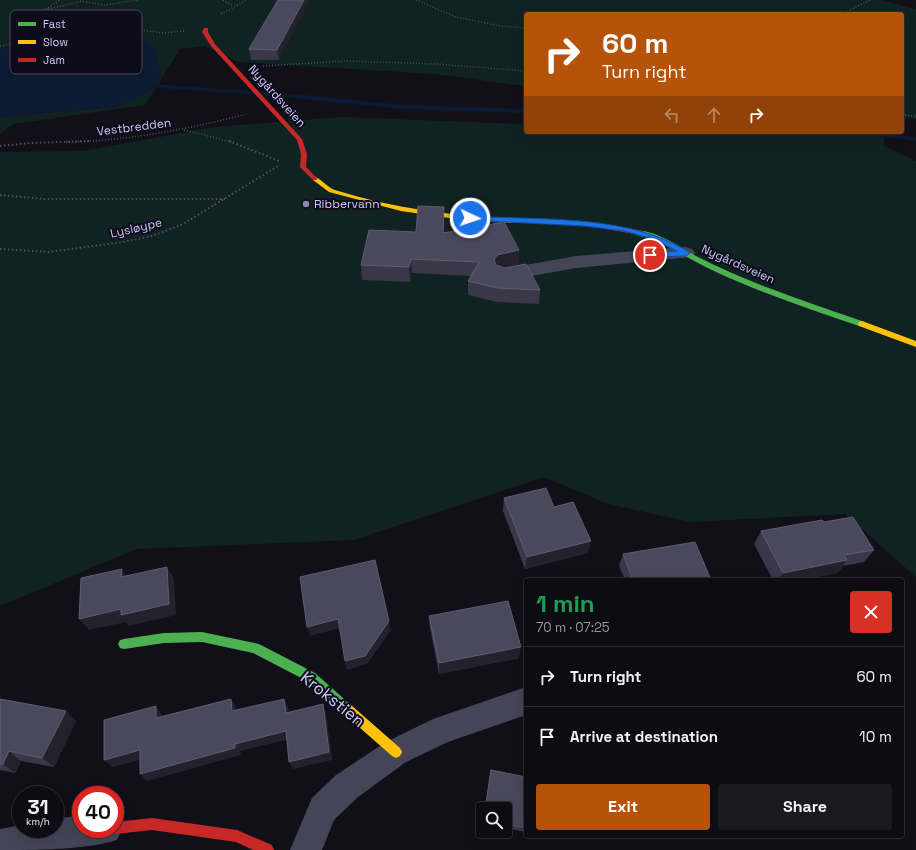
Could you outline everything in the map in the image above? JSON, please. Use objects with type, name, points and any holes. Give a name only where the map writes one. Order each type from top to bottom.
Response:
[{"type":"street","name":"Nygårdsveien","points":[[206,29],[205,32],[213,45],[236,67],[265,104],[300,140],[304,154],[303,167],[312,177],[331,191],[361,200],[401,209],[470,218],[584,224],[624,229],[655,237],[716,269],[772,293],[837,314],[916,344]]},
{"type":"street","points":[[504,275],[576,262],[604,261],[639,255],[686,253]]},
{"type":"street","name":"Krokstien","points":[[124,644],[164,638],[202,637],[255,648],[311,677],[396,752]]},
{"type":"street","points":[[306,850],[323,809],[347,786],[396,752],[443,729],[524,702]]},
{"type":"street","points":[[124,827],[152,824],[237,836],[267,850]]},
{"type":"street","points":[[0,845],[47,835],[72,832]]},
{"type":"path","points":[[42,10],[48,8],[59,0]]},
{"type":"path","points":[[45,10],[82,1],[104,5],[138,0]]},
{"type":"path","points":[[223,0],[233,6]]},
{"type":"path","points":[[206,29],[221,14],[233,6],[247,0]]},
{"type":"path","points":[[416,0],[456,17],[500,26],[524,28]]},
{"type":"path","points":[[846,12],[870,0]]},
{"type":"path","points":[[142,30],[163,33]]},
{"type":"path","points":[[0,46],[10,44]]},
{"type":"path","points":[[236,67],[345,61],[437,64],[524,71]]},
{"type":"path","name":"Vestbredden","points":[[0,146],[30,143],[86,142],[182,130],[245,115],[265,104]]},
{"type":"path","points":[[904,115],[916,116]]},
{"type":"path","name":"Lysløype","points":[[0,250],[49,252],[123,242],[152,236],[183,224],[284,163],[226,140],[182,130]]},
{"type":"path","points":[[0,195],[45,199],[225,198]]},
{"type":"shaded area","points":[[0,0],[881,0],[916,9],[916,119],[904,118],[904,12],[524,12],[524,86],[434,74],[238,62],[205,46],[180,49],[145,105],[13,124],[0,134],[0,119],[11,116],[115,107],[153,86],[161,74],[142,57],[142,10],[10,10],[10,49],[0,50]]},
{"type":"shaded area","points":[[342,117],[524,124],[524,134],[884,134],[884,146],[916,161],[916,577],[845,514],[691,522],[608,504],[544,477],[354,540],[137,549],[0,606],[0,152],[82,151],[214,127]]},
{"type":"water","points":[[142,38],[155,50],[161,75],[152,91],[115,107],[11,116],[0,119],[0,50],[10,49],[10,74],[142,74]]},
{"type":"building","points":[[278,0],[304,0],[277,50],[249,49]]},
{"type":"building","points":[[418,206],[444,207],[443,233],[504,222],[519,250],[497,255],[494,260],[496,265],[505,268],[526,264],[540,290],[497,288],[468,281],[479,262],[411,259],[409,267],[361,265],[369,230],[416,232]]},
{"type":"building","points":[[546,488],[554,507],[573,502],[591,541],[527,557],[504,498]]},
{"type":"building","points":[[853,517],[874,550],[844,555],[847,560],[783,573],[761,531],[822,520],[824,522]]},
{"type":"building","points":[[695,542],[710,578],[632,578],[623,554]]},
{"type":"building","points":[[375,560],[389,621],[365,656],[345,661],[338,619],[307,627],[300,577]]},
{"type":"building","points":[[167,567],[169,604],[121,615],[121,609],[79,619],[81,578],[122,569],[121,577]]},
{"type":"building","points":[[508,601],[521,647],[439,663],[429,616]]},
{"type":"building","points":[[0,699],[66,711],[42,758],[9,751],[3,764],[0,764]]},
{"type":"building","points":[[231,699],[232,711],[284,699],[286,713],[323,704],[329,752],[289,762],[286,731],[235,744],[235,748],[140,774],[140,750],[104,760],[104,720],[156,706],[156,718]]},
{"type":"building","points":[[491,770],[524,777],[524,828],[512,825],[512,802],[486,802]]},
{"type":"waterway","points":[[153,86],[283,95],[403,107],[524,111]]},
{"type":"waterway","points":[[877,134],[916,139]]},
{"type":"traffic: fast","points":[[640,233],[655,237],[716,269],[772,293],[862,324]]},
{"type":"traffic: fast","points":[[124,644],[164,638],[202,637],[255,648],[311,677],[347,709]]},
{"type":"traffic: slow","points":[[315,179],[331,191],[401,209],[470,219],[517,221]]},
{"type":"traffic: slow","points":[[862,324],[916,344]]},
{"type":"traffic: slow","points":[[347,709],[396,752]]},
{"type":"traffic: jam","points":[[206,29],[205,32],[213,45],[300,140],[304,154],[303,167],[315,179]]},
{"type":"traffic: jam","points":[[517,221],[594,225],[640,233]]},
{"type":"traffic: jam","points":[[124,827],[152,824],[237,836],[267,850]]},
{"type":"place","name":"Ribbervann","points":[[306,204]]},
{"type":"route","points":[[470,218],[584,224],[624,229],[655,237],[686,253],[650,255]]}]
